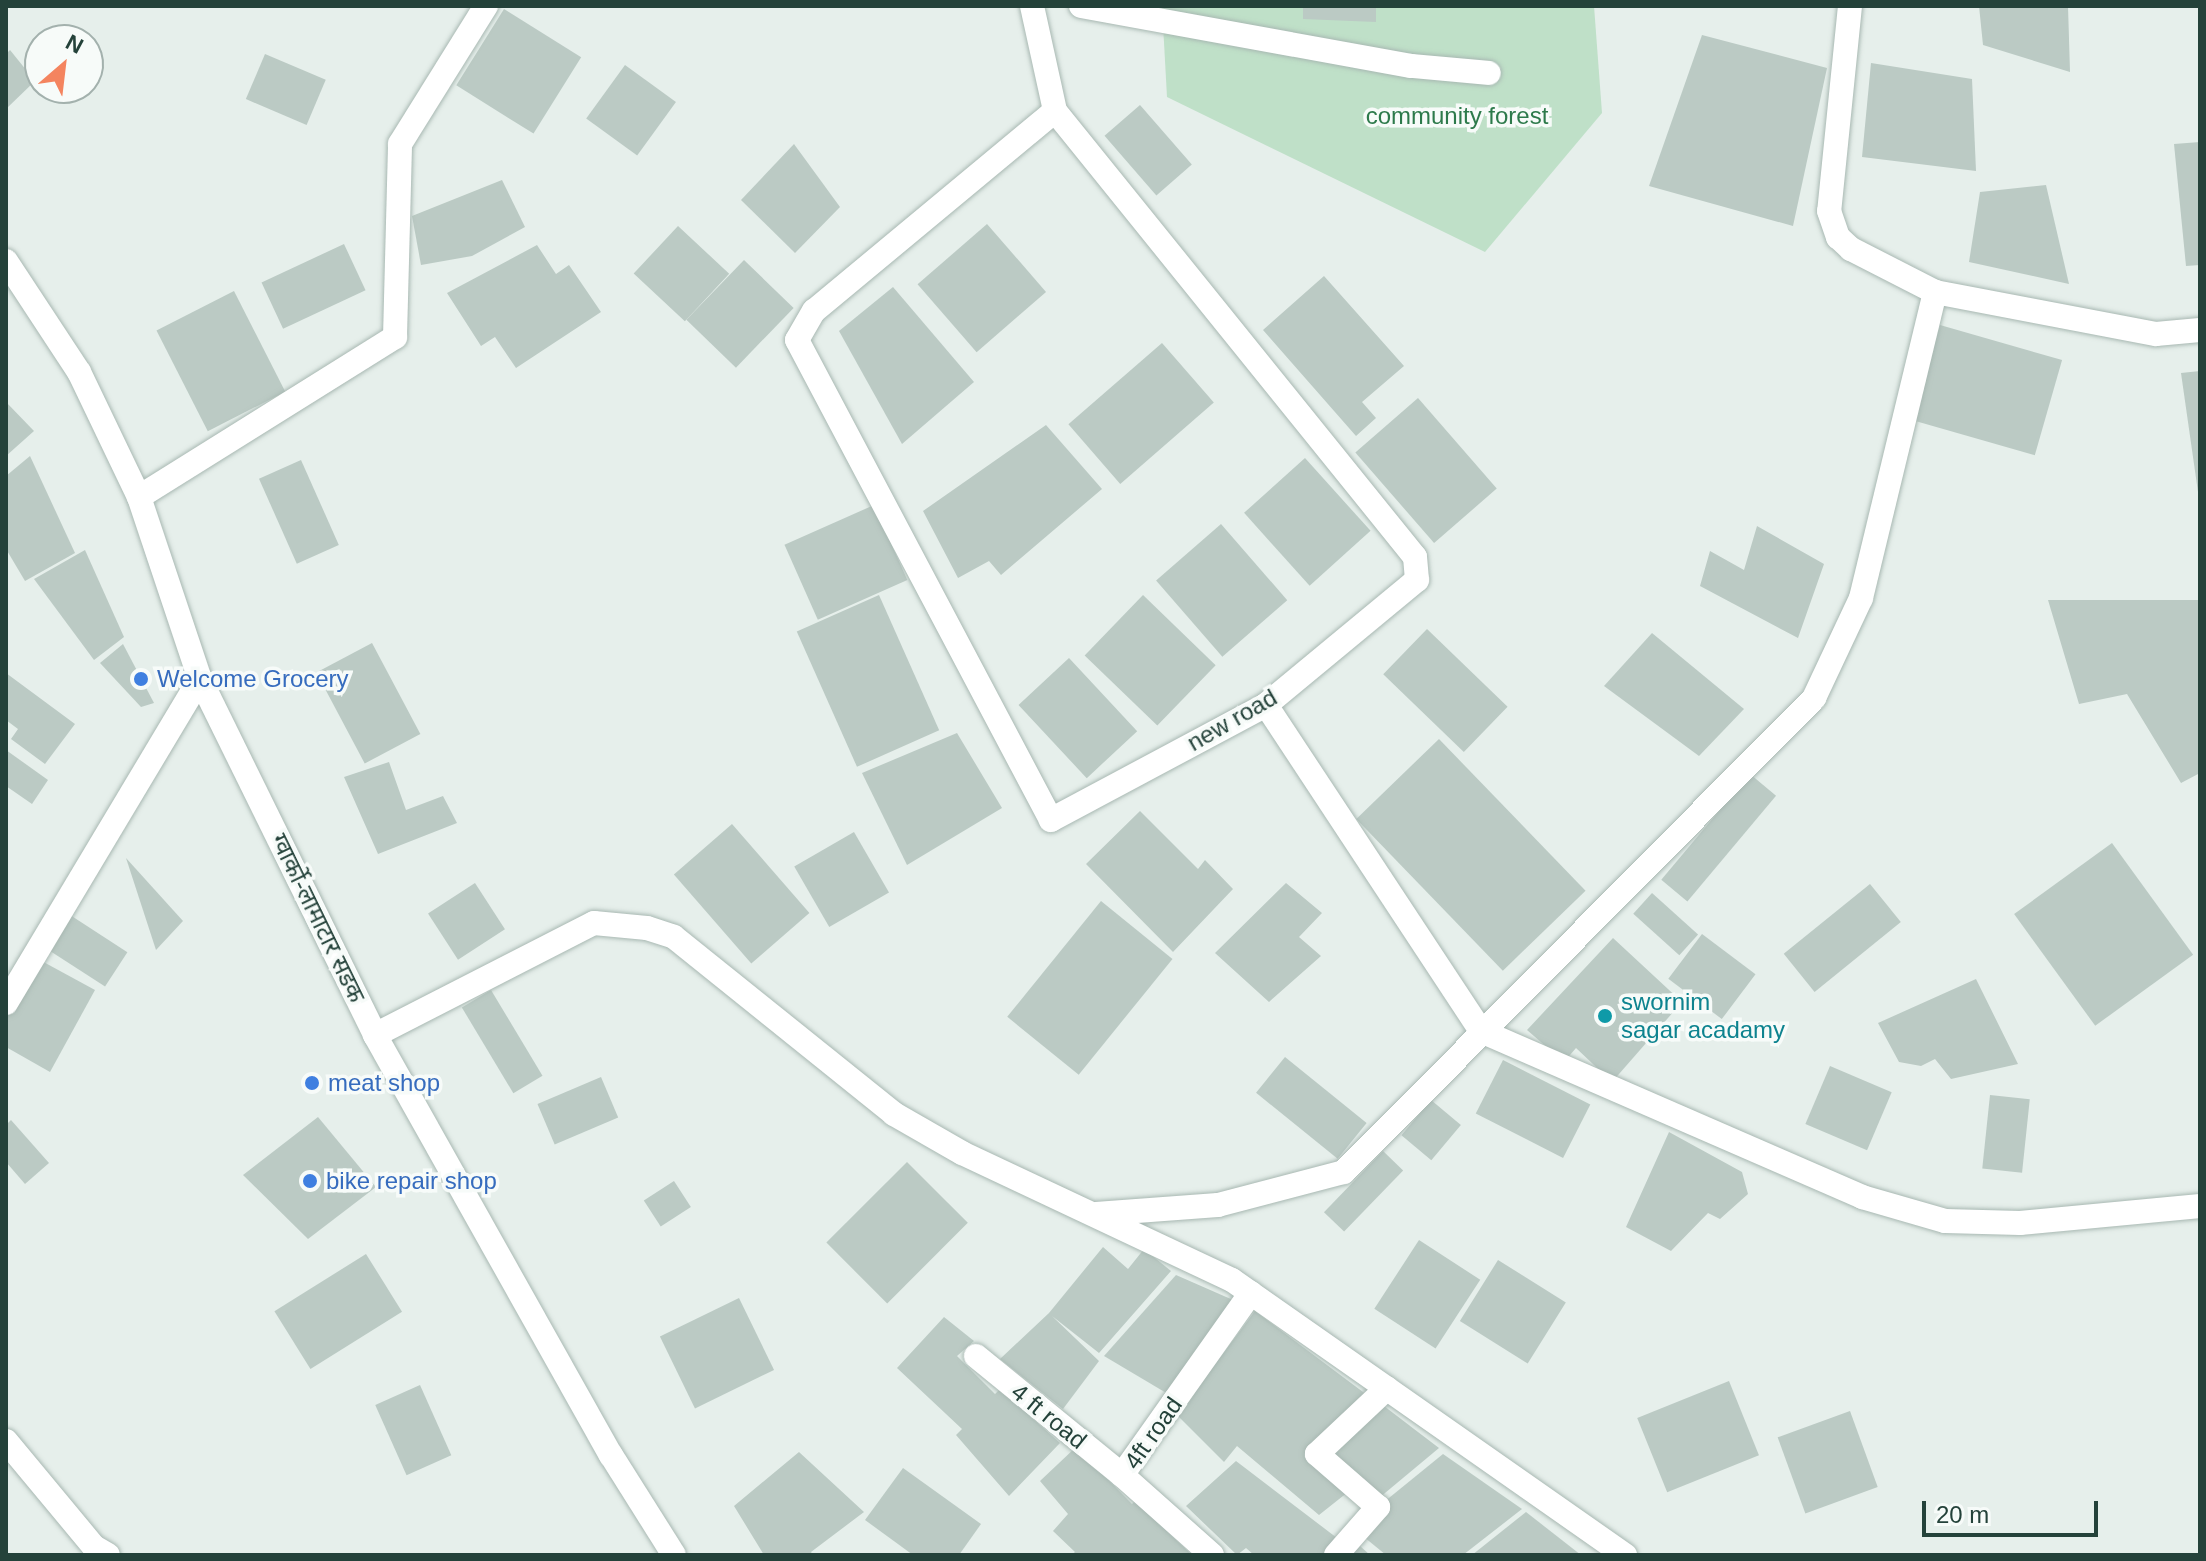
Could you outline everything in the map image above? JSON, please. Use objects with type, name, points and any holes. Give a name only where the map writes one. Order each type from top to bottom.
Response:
[{"type":"street","points":[[139,497],[395,337],[400,144],[486,6]]},
{"type":"street","points":[[1032,6],[1055,111]]},
{"type":"street","points":[[1081,6],[1412,66],[1489,73]]},
{"type":"street","points":[[1850,6],[1829,211],[1838,237],[1851,249],[1935,292],[2156,334],[2200,330]]},
{"type":"street","name":"new road","points":[[1055,111],[1415,557],[1417,580],[1266,705],[1051,820],[797,340],[814,311],[1055,111]]},
{"type":"street","name":"ग्वार्को-लामाटार सडक","points":[[6,261],[79,372],[139,497],[200,679],[375,1035],[611,1455],[674,1555]]},
{"type":"street","points":[[1093,1214],[1218,1205],[1344,1172],[1814,698],[1861,598],[1935,292]]},
{"type":"street","points":[[6,1003],[200,679]]},
{"type":"street","points":[[1266,705],[1481,1031],[1862,1197],[1945,1221],[2020,1223],[2200,1206]]},
{"type":"street","points":[[375,1035],[594,923],[647,928],[674,937],[894,1114],[962,1153],[1251,1293],[1625,1555]]},
{"type":"street","name":"4ft road","points":[[1212,1555],[1122,1475],[1251,1293]]},
{"type":"street","name":"4 ft road","points":[[976,1356],[1122,1475]]},
{"type":"street","points":[[1344,1548],[1378,1507],[1317,1454],[1387,1388]]},
{"type":"street","points":[[6,1441],[94,1547],[108,1555]]},
{"type":"green space","name":"community forest","points":[[1162,6],[1594,6],[1602,113],[1485,252],[1167,97]]},
{"type":"building","points":[[1303,6],[1376,6],[1376,22],[1303,19]]},
{"type":"building","points":[[1979,6],[2068,6],[2070,72],[1983,45]]},
{"type":"building","points":[[504,9],[581,57],[533,134],[456,85]]},
{"type":"building","points":[[1702,35],[1827,68],[1793,226],[1649,186]]},
{"type":"building","points":[[10,50],[24,67],[24,92],[6,109],[6,54]]},
{"type":"building","points":[[265,54],[326,80],[307,125],[246,99]]},
{"type":"building","points":[[1871,63],[1972,79],[1976,171],[1862,157]]},
{"type":"building","points":[[625,65],[676,102],[637,155],[586,118]]},
{"type":"building","points":[[1140,105],[1192,165],[1156,195],[1105,136]]},
{"type":"building","points":[[2200,142],[2200,265],[2186,266],[2174,144]]},
{"type":"building","points":[[794,144],[840,207],[795,253],[741,200]]},
{"type":"building","points":[[502,180],[525,227],[472,256],[421,265],[412,216]]},
{"type":"building","points":[[2046,185],[2069,284],[1969,262],[1980,192]]},
{"type":"building","points":[[987,224],[1046,292],[977,352],[918,284]]},
{"type":"building","points":[[678,226],[729,274],[685,321],[634,274]]},
{"type":"building","points":[[344,244],[366,290],[283,329],[262,282]]},
{"type":"building","points":[[537,245],[556,274],[569,265],[601,312],[516,368],[495,337],[481,346],[447,293]]},
{"type":"building","points":[[744,260],[794,308],[736,368],[686,320]]},
{"type":"building","points":[[1324,276],[1404,366],[1362,402],[1376,418],[1356,436],[1263,330]]},
{"type":"building","points":[[893,287],[974,382],[902,444],[839,331]]},
{"type":"building","points":[[234,291],[285,392],[208,431],[156,330]]},
{"type":"building","points":[[1940,325],[2062,360],[2035,455],[1913,420]]},
{"type":"building","points":[[1162,343],[1214,403],[1120,484],[1068,424]]},
{"type":"building","points":[[2200,371],[2200,491],[2198,492],[2181,373]]},
{"type":"building","points":[[1418,398],[1497,489],[1434,543],[1355,452]]},
{"type":"building","points":[[6,402],[34,431],[6,456]]},
{"type":"building","points":[[1046,425],[1102,489],[1001,575],[989,561],[958,578],[923,511]]},
{"type":"building","points":[[30,456],[75,553],[25,581],[6,549],[6,476]]},
{"type":"building","points":[[1305,458],[1371,531],[1310,586],[1244,513]]},
{"type":"building","points":[[301,460],[339,545],[297,564],[259,479]]},
{"type":"building","points":[[874,505],[907,580],[818,620],[784,545]]},
{"type":"building","points":[[1221,524],[1287,600],[1222,657],[1156,580]]},
{"type":"building","points":[[1757,526],[1824,564],[1798,638],[1700,586],[1710,551],[1744,570]]},
{"type":"building","points":[[85,550],[124,637],[94,660],[34,579]]},
{"type":"building","points":[[879,595],[939,730],[857,767],[797,632]]},
{"type":"building","points":[[1143,595],[1216,665],[1157,726],[1085,655]]},
{"type":"building","points":[[2048,600],[2200,600],[2200,773],[2181,783],[2127,694],[2079,704]]},
{"type":"building","points":[[1427,629],[1508,707],[1464,752],[1383,674]]},
{"type":"building","points":[[1652,633],[1744,709],[1699,756],[1604,686]]},
{"type":"building","points":[[372,643],[420,734],[365,764],[316,673]]},
{"type":"building","points":[[123,644],[154,703],[141,707],[100,663]]},
{"type":"building","points":[[1069,658],[1137,731],[1087,778],[1019,705]]},
{"type":"building","points":[[6,673],[75,724],[45,764],[11,739],[18,729],[6,720]]},
{"type":"building","points":[[957,733],[1002,808],[907,865],[862,773]]},
{"type":"building","points":[[1439,739],[1586,891],[1503,971],[1356,819]]},
{"type":"building","points":[[6,750],[48,780],[32,804],[6,786]]},
{"type":"building","points":[[389,762],[406,810],[443,796],[457,823],[378,854],[344,777]]},
{"type":"building","points":[[1750,774],[1776,796],[1687,902],[1661,880]]},
{"type":"building","points":[[1140,811],[1198,869],[1205,860],[1233,889],[1173,952],[1086,864]]},
{"type":"building","points":[[732,824],[809,913],[751,964],[674,875]]},
{"type":"building","points":[[854,832],[889,893],[829,927],[794,866]]},
{"type":"building","points":[[2112,843],[2193,955],[2095,1026],[2014,914]]},
{"type":"building","points":[[126,858],[183,921],[156,950]]},
{"type":"building","points":[[475,883],[505,929],[458,960],[428,913]]},
{"type":"building","points":[[1286,883],[1322,913],[1299,937],[1321,956],[1269,1002],[1215,953]]},
{"type":"building","points":[[1870,884],[1901,922],[1815,992],[1784,954]]},
{"type":"building","points":[[1652,893],[1698,934],[1679,955],[1633,914]]},
{"type":"building","points":[[1101,901],[1172,959],[1079,1075],[1007,1017]]},
{"type":"building","points":[[67,913],[127,952],[105,987],[45,947]]},
{"type":"building","points":[[1702,934],[1756,974],[1722,1019],[1668,979]]},
{"type":"building","name":"swornim sagar acadamy","points":[[1613,938],[1682,1002],[1612,1082],[1576,1048],[1564,1062],[1527,1030]]},
{"type":"building","points":[[38,959],[95,990],[50,1072],[6,1047],[6,1017]]},
{"type":"building","points":[[1976,979],[2018,1064],[1951,1079],[1935,1059],[1921,1066],[1899,1062],[1878,1023]]},
{"type":"building","points":[[491,990],[543,1076],[513,1093],[462,1008]]},
{"type":"building","points":[[1285,1057],[1367,1123],[1338,1159],[1256,1093]]},
{"type":"building","points":[[1503,1060],[1590,1104],[1563,1158],[1476,1113]]},
{"type":"building","points":[[1830,1066],[1892,1092],[1867,1150],[1805,1124]]},
{"type":"building","points":[[601,1077],[618,1118],[555,1144],[537,1104]]},
{"type":"building","points":[[1990,1095],[2030,1099],[2022,1173],[1982,1169]]},
{"type":"building","points":[[1431,1100],[1461,1125],[1431,1160],[1401,1135]]},
{"type":"building","name":"bike repair shop","points":[[318,1117],[376,1187],[308,1239],[243,1175]]},
{"type":"building","points":[[11,1120],[49,1163],[25,1184],[6,1162],[6,1125]]},
{"type":"building","points":[[1669,1132],[1742,1172],[1748,1194],[1720,1219],[1708,1213],[1671,1251],[1626,1227]]},
{"type":"building","points":[[1383,1151],[1403,1170],[1344,1232],[1324,1212]]},
{"type":"building","points":[[907,1162],[968,1223],[887,1303],[826,1243]]},
{"type":"building","points":[[674,1181],[691,1207],[661,1227],[644,1201]]},
{"type":"building","points":[[1419,1240],[1480,1280],[1436,1349],[1374,1309]]},
{"type":"building","points":[[1103,1247],[1128,1269],[1144,1249],[1171,1271],[1099,1353],[1052,1316],[1099,1361],[1063,1409],[1000,1359],[1049,1313]]},
{"type":"building","points":[[366,1254],[402,1312],[310,1369],[274,1311]]},
{"type":"building","points":[[1498,1260],[1566,1302],[1528,1363],[1460,1321]]},
{"type":"building","points":[[1176,1275],[1233,1300],[1168,1394],[1104,1356]]},
{"type":"building","points":[[739,1298],[774,1370],[695,1408],[660,1337]]},
{"type":"building","points":[[1255,1311],[1371,1398],[1304,1456],[1348,1492],[1319,1515],[1237,1446],[1224,1462],[1177,1415]]},
{"type":"building","points":[[944,1317],[974,1341],[957,1356],[995,1394],[1000,1389],[1060,1443],[1009,1496],[956,1435],[962,1429],[897,1368]]},
{"type":"building","points":[[1729,1381],[1759,1455],[1667,1492],[1637,1418]]},
{"type":"building","points":[[420,1385],[451,1455],[407,1475],[375,1405]]},
{"type":"building","points":[[1380,1403],[1439,1448],[1379,1498],[1323,1450]]},
{"type":"building","points":[[1850,1411],[1878,1487],[1805,1513],[1778,1437]]},
{"type":"building","points":[[1076,1447],[1132,1504],[1135,1501],[1192,1555],[1071,1555],[1075,1552],[1053,1531],[1068,1514],[1040,1481]]},
{"type":"building","points":[[799,1452],[864,1512],[811,1552],[813,1555],[764,1555],[734,1506]]},
{"type":"building","points":[[1443,1454],[1522,1509],[1463,1555],[1386,1555],[1364,1537],[1384,1502]]},
{"type":"building","points":[[1236,1461],[1337,1538],[1324,1555],[1254,1555],[1246,1548],[1237,1555],[1186,1506]]},
{"type":"building","points":[[903,1468],[981,1524],[959,1555],[913,1555],[865,1520]]},
{"type":"building","points":[[1526,1512],[1581,1555],[1472,1555]]},
{"type":"building","points":[[1360,1546],[1370,1555],[1348,1555]]},
{"type":"place","name":"Welcome Grocery","points":[[141,679]]},
{"type":"place","name":"swornim sagar acadamy","points":[[1605,1016]]},
{"type":"place","name":"meat shop","points":[[312,1083]]},
{"type":"place","name":"bike repair shop","points":[[310,1181]]}]
